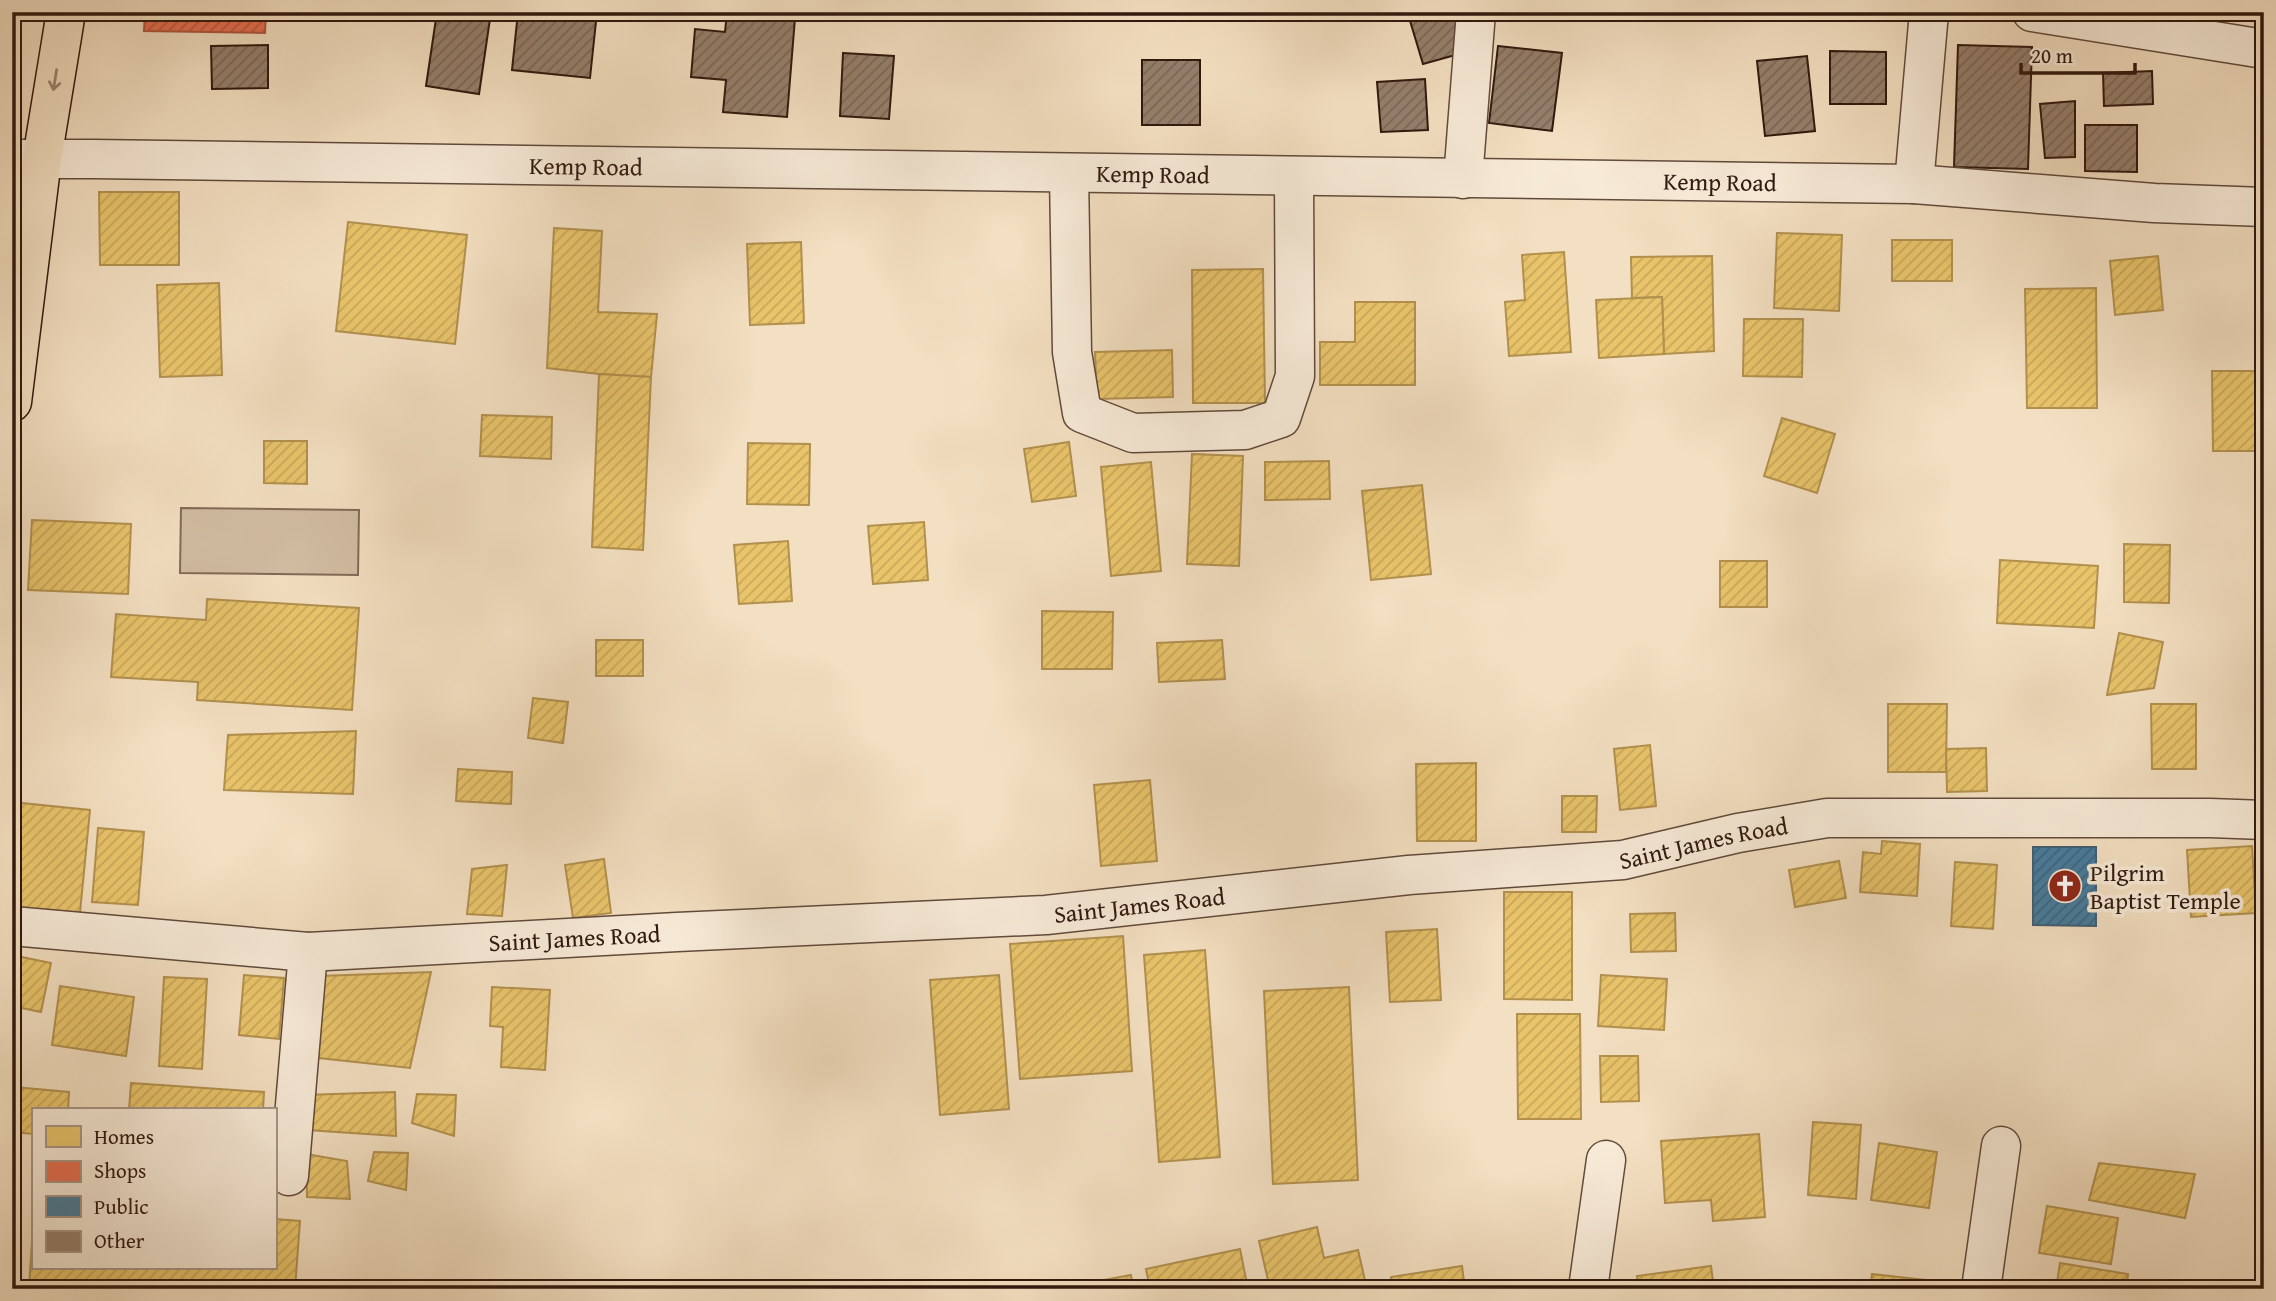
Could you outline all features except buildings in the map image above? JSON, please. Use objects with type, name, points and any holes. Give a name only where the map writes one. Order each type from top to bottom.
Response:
[{"type":"highway","points":[[12,402],[27,159],[66,12]]},
{"type":"street","points":[[1463,179],[1476,12]]},
{"type":"street","points":[[1914,184],[1929,12]]},
{"type":"street","points":[[2032,12],[2264,49]]},
{"type":"street","name":"Kemp Road","points":[[27,159],[1914,184],[2154,204],[2264,206]]},
{"type":"street","points":[[1069,174],[1072,352],[1082,413],[1133,433],[1245,430],[1280,418],[1295,376],[1294,177]]},
{"type":"street","name":"Saint James Road","points":[[12,926],[308,952],[1046,915],[1409,875],[1623,860],[1738,833],[1827,818],[2264,820]]},
{"type":"street","points":[[289,1176],[308,952]]},
{"type":"street","points":[[1981,1289],[2001,1146]]},
{"type":"street","points":[[1588,1289],[1606,1160]]},
{"type":"shaded area","points":[[181,508],[359,510],[358,575],[180,573]]},
{"type":"place","name":"Pilgrim Baptist Temple","points":[[2065,886]]}]
